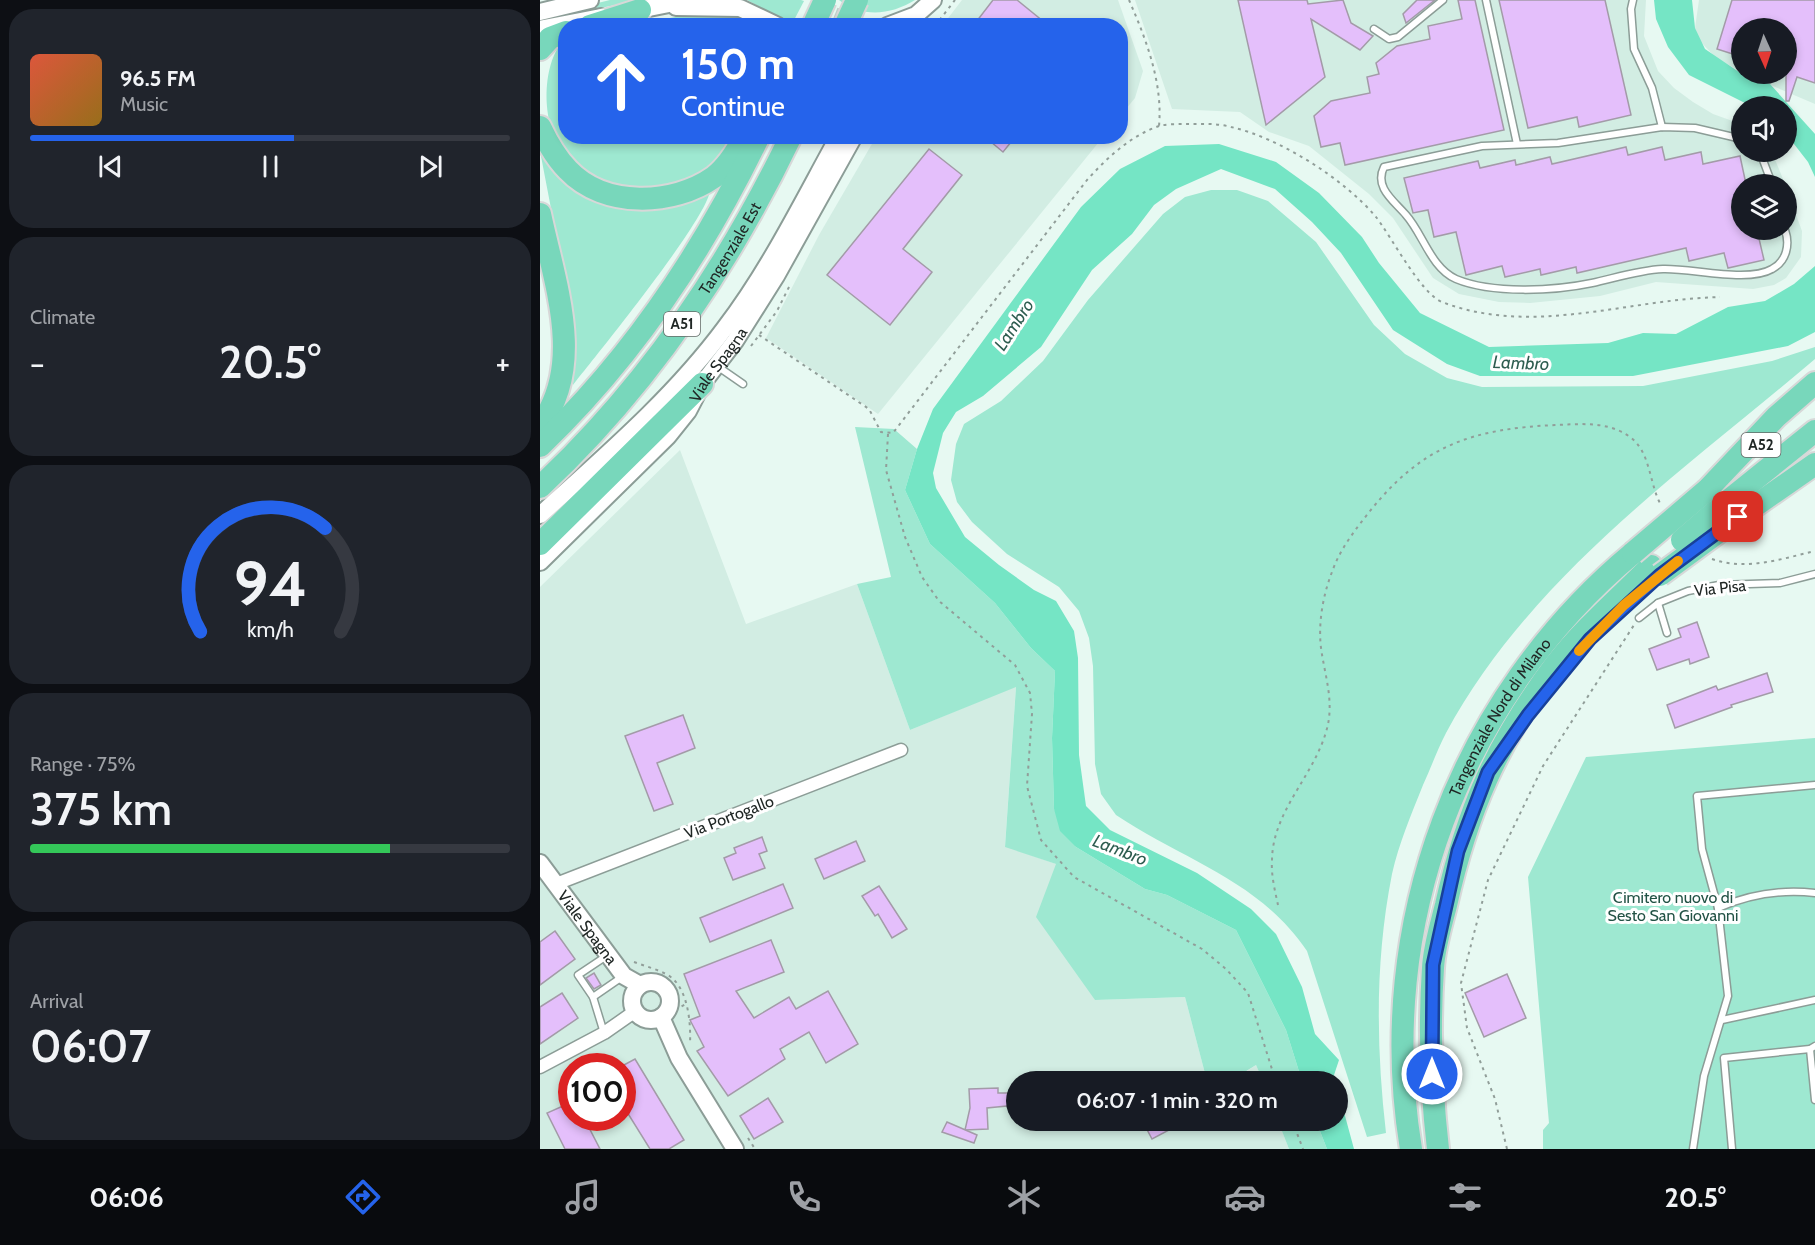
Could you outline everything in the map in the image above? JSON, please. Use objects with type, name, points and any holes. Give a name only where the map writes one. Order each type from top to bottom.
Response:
[{"type":"highway","points":[[806,18],[815,0]]},
{"type":"highway","points":[[817,18],[825,0]]},
{"type":"highway","points":[[849,18],[858,0]]},
{"type":"highway","points":[[615,18],[640,10]]},
{"type":"highway","points":[[540,48],[550,38],[558,35]]},
{"type":"highway","points":[[540,127],[558,157],[582,181],[606,193],[647,199],[671,196],[694,188],[715,176],[740,144]]},
{"type":"highway","name":"Tangenziale Est","points":[[540,446],[606,377],[688,268],[755,144]]},
{"type":"highway","name":"Tangenziale Est","points":[[540,487],[613,412],[675,335],[743,227],[787,144]]},
{"type":"highway","points":[[540,214],[562,330],[564,369],[557,398],[540,425]]},
{"type":"highway","points":[[1707,490],[1776,417],[1815,383]]},
{"type":"highway","points":[[540,544],[702,384]]},
{"type":"highway","name":"Tangenziale Nord di Milano","points":[[1411,1149],[1401,1067],[1404,989],[1412,926],[1421,888],[1449,801],[1468,760],[1517,677],[1570,612],[1633,553],[1815,399]]},
{"type":"highway","name":"Tangenziale Nord di Milano","points":[[1438,1149],[1432,1096],[1433,965],[1458,851],[1488,772],[1521,713],[1558,663],[1655,571],[1731,511],[1815,431]]},
{"type":"highway","points":[[1731,511],[1815,464]]},
{"type":"street","points":[[540,3],[554,0]]},
{"type":"street","points":[[540,12],[590,0]]},
{"type":"street","points":[[598,18],[689,0]]},
{"type":"street","points":[[908,18],[916,15],[933,0]]},
{"type":"street","points":[[923,18],[933,0]]},
{"type":"street","points":[[640,10],[703,6],[740,8],[761,18]]},
{"type":"street","points":[[540,29],[558,26]]},
{"type":"street","name":"Viale Spagna","points":[[540,515],[676,386],[725,329],[769,263],[835,144]]},
{"type":"street","name":"Viale Spagna","points":[[540,562],[668,436],[688,411],[702,384],[776,276],[850,144]]},
{"type":"street","name":"Via Portogallo","points":[[556,884],[901,750]]},
{"type":"street","name":"Viale Spagna","points":[[540,863],[608,954],[626,968],[640,985],[657,983],[667,990],[670,1002],[661,1017]]},
{"type":"street","points":[[640,985],[631,1000],[634,1012],[650,1021],[661,1017],[679,1059],[735,1149]]},
{"type":"street","points":[[540,1067],[604,1033],[634,1012]]},
{"type":"lane","points":[[1374,29],[1389,39],[1398,37],[1443,0]]},
{"type":"lane","points":[[1486,0],[1517,144]]},
{"type":"lane","points":[[1633,0],[1631,9],[1634,49],[1652,88],[1662,127]]},
{"type":"lane","points":[[1731,136],[1695,128],[1662,127],[1558,142],[1482,146],[1384,166],[1379,176],[1381,186],[1410,219],[1444,272],[1454,278],[1521,289],[1578,285],[1661,269],[1762,273],[1782,261],[1787,250],[1786,240]]},
{"type":"lane","points":[[716,366],[744,384]]},
{"type":"lane","name":"Via Pisa","points":[[1639,618],[1658,603],[1698,589],[1719,585],[1780,584],[1815,574]]},
{"type":"lane","points":[[1658,603],[1667,633]]},
{"type":"lane","points":[[1693,1149],[1704,1076],[1728,996],[1718,908],[1702,849],[1697,796],[1815,785]]},
{"type":"lane","points":[[1718,908],[1742,897],[1767,893],[1790,891],[1815,893]]},
{"type":"lane","points":[[604,1033],[593,997],[578,975],[608,954]]},
{"type":"lane","points":[[593,997],[626,968]]},
{"type":"lane","points":[[1722,1020],[1815,1000]]},
{"type":"lane","points":[[1732,1149],[1724,1058],[1812,1048],[1815,1100]]},
{"type":"path","points":[[941,18],[955,0]]},
{"type":"path","points":[[1130,0],[1156,77],[1160,101],[1159,126]]},
{"type":"path","points":[[1128,143],[1159,126],[1205,124],[1232,127],[1273,143],[1315,165],[1356,196],[1376,218],[1423,285],[1439,302],[1496,316],[1542,318],[1680,298],[1720,297]]},
{"type":"path","points":[[759,335],[869,409],[881,432],[893,433],[1086,180],[1126,144]]},
{"type":"path","points":[[1278,905],[1272,860],[1274,840],[1280,820],[1326,734],[1330,714],[1330,694],[1321,645],[1325,596],[1340,552],[1398,477],[1440,448],[1466,439],[1542,426],[1603,425],[1617,429],[1638,444],[1655,494],[1668,513]]},
{"type":"path","points":[[888,434],[886,470],[905,537],[922,577],[946,608],[1015,665],[1030,693],[1032,714],[1027,786],[1041,840],[1074,877],[1202,949],[1226,969],[1248,993],[1273,1071]]},
{"type":"path","points":[[1705,556],[1727,564],[1742,565],[1760,564],[1815,551]]},
{"type":"path","points":[[1507,1149],[1495,1099],[1467,1028],[1461,983],[1488,880],[1543,766],[1639,618]]},
{"type":"path","points":[[626,968],[668,975],[681,988],[686,1004],[690,1045]]},
{"type":"path","points":[[743,1130],[754,1149]]},
{"type":"path","points":[[1296,1131],[1303,1149]]},
{"type":"shaded area","points":[[962,0],[1118,0],[1124,18],[948,18]]},
{"type":"shaded area","points":[[1135,0],[1646,0],[1644,36],[1658,71],[1674,88],[1693,102],[1713,114],[1731,120],[1731,162],[1776,162],[1781,174],[1731,174],[1731,240],[1797,240],[1797,217],[1802,231],[1801,257],[1786,278],[1774,285],[1753,289],[1656,282],[1600,296],[1530,303],[1499,302],[1459,294],[1433,278],[1393,218],[1369,194],[1309,146],[1269,132],[1240,112],[1172,109]]},
{"type":"shaded area","points":[[1699,0],[1815,0],[1815,104],[1768,84],[1797,84],[1797,18],[1731,18],[1731,66],[1715,57],[1699,40],[1695,28]]},
{"type":"shaded area","points":[[1128,28],[1143,71],[1135,98],[1128,106]]},
{"type":"shaded area","points":[[872,144],[1097,144],[878,414],[766,338],[819,235]]},
{"type":"shaded area","points":[[680,450],[746,624],[857,584],[910,730],[1016,686],[1005,846],[1056,864],[1095,1000],[1185,997],[1204,1071],[1006,1071],[1006,1131],[1282,1131],[1289,1149],[540,1149],[540,587]]},
{"type":"shaded area","points":[[1256,1065],[1259,1071],[1247,1071]]},
{"type":"green space","points":[[610,0],[640,0],[541,20],[545,16]]},
{"type":"green space","points":[[747,0],[804,1],[795,18],[781,18]]},
{"type":"green space","points":[[839,0],[915,0],[896,9],[867,12],[857,10]]},
{"type":"green space","points":[[700,12],[738,18],[670,18]]},
{"type":"green space","points":[[557,50],[558,144],[730,144],[707,172],[698,179],[681,186],[628,192],[587,174],[568,160],[559,147],[552,132],[548,115],[548,80]]},
{"type":"green space","points":[[540,151],[655,207],[676,206],[710,190],[705,205],[672,256],[573,385],[576,339]]},
{"type":"green space","points":[[1211,190],[1237,190],[1268,201],[1316,242],[1374,325],[1405,354],[1447,378],[1482,387],[1643,386],[1772,361],[1815,347],[1815,359],[1662,485],[1612,529],[1565,576],[1521,624],[1481,677],[1446,733],[1410,818],[1392,874],[1382,939],[1379,1003],[1380,1068],[1386,1133],[1367,1137],[1348,1078],[1348,1071],[1346,1071],[1307,951],[1267,906],[1244,889],[1116,815],[1101,794],[1095,764],[1093,666],[1089,638],[1079,611],[1059,587],[1007,554],[972,522],[957,502],[951,480],[956,444],[964,424],[1001,401],[1043,361],[1088,300],[1163,214],[1185,197]]},
{"type":"green space","points":[[855,427],[894,429],[917,449],[905,490],[930,544],[995,603],[1031,648],[1055,671],[1052,738],[1054,809],[1076,847],[1145,889],[1167,895],[1236,930],[1286,1030],[1299,1071],[1259,1071],[1256,1065],[1246,1071],[1204,1071],[1185,997],[1095,1000],[1036,917],[1056,864],[1005,847],[1016,687],[910,730],[857,584],[891,577]]},
{"type":"green space","name":"Cimitero nuovo di Sesto San Giovanni","points":[[1815,738],[1815,1149],[1543,1149],[1543,1130],[1549,1123],[1528,877],[1586,757]]},
{"type":"green space","points":[[1282,1131],[1320,1131],[1327,1149],[1289,1149]]},
{"type":"water","points":[[1654,0],[1692,0],[1695,28],[1705,49],[1731,67],[1731,84],[1770,84],[1781,96],[1731,96],[1689,75],[1668,47],[1656,19]]},
{"type":"water","points":[[1797,114],[1815,134],[1815,177],[1808,162],[1797,148]]},
{"type":"water","name":"Lambro","points":[[1219,144],[1276,162],[1319,193],[1362,237],[1379,263],[1420,313],[1489,347],[1608,343],[1643,333],[1676,334],[1728,307],[1765,301],[1794,284],[1815,266],[1815,332],[1788,346],[1633,376],[1480,376],[1447,364],[1393,330],[1341,253],[1312,222],[1275,189],[1221,169],[1176,189],[1154,205],[1132,234],[1092,270],[1041,347],[983,396],[956,412],[943,433],[933,473],[936,488],[965,537],[1034,590],[1056,601],[1074,631],[1078,658],[1079,755],[1086,806],[1110,830],[1197,873],[1251,909],[1276,934],[1302,987],[1315,1034],[1339,1060],[1335,1071],[1299,1071],[1286,1030],[1236,930],[1167,895],[1145,889],[1076,847],[1060,831],[1054,809],[1052,738],[1055,671],[1031,648],[995,603],[930,544],[905,490],[917,449],[933,409],[1081,207],[1120,169],[1165,146]]},
{"type":"water","points":[[1348,1127],[1354,1149],[1327,1149],[1320,1131],[1348,1131]]},
{"type":"building","points":[[993,0],[1017,0],[1039,18],[979,18]]},
{"type":"building","points":[[1238,0],[1307,0],[1308,4],[1343,0],[1351,23],[1373,36],[1360,50],[1311,19],[1325,77],[1266,125]]},
{"type":"building","points":[[1417,0],[1435,0],[1406,23],[1403,14]]},
{"type":"building","points":[[1458,0],[1475,0],[1504,130],[1345,165],[1340,143],[1321,147],[1314,116],[1331,101],[1370,93],[1367,77],[1379,74],[1376,63],[1397,46],[1430,39],[1428,26],[1462,19]]},
{"type":"building","points":[[1499,0],[1605,0],[1631,115],[1579,127],[1577,117],[1528,128]]},
{"type":"building","points":[[1732,0],[1815,0],[1815,83],[1797,77],[1797,18],[1731,18],[1731,53],[1717,49]]},
{"type":"building","points":[[1786,84],[1795,84],[1791,96],[1786,96]]},
{"type":"building","points":[[994,144],[1010,144],[1003,152]]},
{"type":"building","points":[[1626,147],[1628,155],[1662,147],[1665,160],[1701,152],[1703,164],[1731,158],[1731,162],[1741,162],[1744,174],[1731,174],[1731,240],[1759,240],[1764,260],[1728,268],[1724,253],[1689,261],[1686,248],[1577,273],[1576,267],[1541,275],[1540,269],[1505,277],[1502,266],[1466,275],[1456,232],[1434,237],[1428,210],[1413,213],[1404,178],[1478,161],[1480,168],[1515,160],[1516,165],[1550,157],[1552,164]]},
{"type":"building","points":[[929,149],[962,175],[903,249],[932,272],[890,325],[827,275]]},
{"type":"building","points":[[1697,622],[1709,657],[1690,664],[1689,659],[1657,670],[1649,649],[1681,637],[1678,629]]},
{"type":"building","points":[[1767,673],[1773,692],[1731,705],[1732,707],[1675,728],[1667,705],[1716,686],[1718,690]]},
{"type":"building","points":[[683,715],[695,748],[657,763],[673,804],[654,811],[625,736]]},
{"type":"building","points":[[762,837],[767,851],[759,854],[765,868],[733,880],[724,858],[736,853],[734,848]]},
{"type":"building","points":[[856,841],[865,861],[824,879],[815,859]]},
{"type":"building","points":[[783,884],[793,908],[710,942],[700,918]]},
{"type":"building","points":[[879,886],[907,929],[892,938],[878,914],[875,916],[862,896]]},
{"type":"building","points":[[555,931],[575,959],[540,985],[540,942]]},
{"type":"building","points":[[771,940],[784,972],[736,991],[754,1018],[789,997],[796,1009],[828,991],[858,1044],[826,1063],[809,1032],[780,1049],[785,1059],[728,1096],[697,1051],[704,1047],[690,1020],[700,1016],[684,974]]},
{"type":"building","points":[[594,973],[601,985],[594,989],[586,978]]},
{"type":"building","points":[[1507,974],[1526,1018],[1484,1037],[1465,993]]},
{"type":"building","points":[[562,993],[578,1018],[540,1044],[540,1007]]},
{"type":"building","points":[[636,1061],[684,1140],[669,1149],[650,1149],[636,1126]]},
{"type":"building","points":[[998,1088],[998,1093],[1006,1093],[1006,1106],[987,1108],[988,1129],[965,1130],[970,1108],[969,1089]]},
{"type":"building","points":[[768,1098],[783,1122],[754,1139],[740,1116]]},
{"type":"building","points":[[558,1108],[558,1131],[591,1131],[600,1149],[565,1149],[547,1113]]},
{"type":"building","points":[[947,1122],[977,1135],[974,1143],[942,1132]]},
{"type":"building","points":[[1148,1131],[1167,1131],[1152,1139]]},
{"type":"tunnel","points":[[816,0],[834,15],[842,18]]},
{"type":"slow traffic","points":[[1579,651],[1624,605],[1678,561]]},
{"type":"route","points":[[1432,1074],[1433,965],[1458,851],[1472,809],[1488,772],[1528,715],[1590,639],[1624,605],[1660,575],[1738,517]]}]
